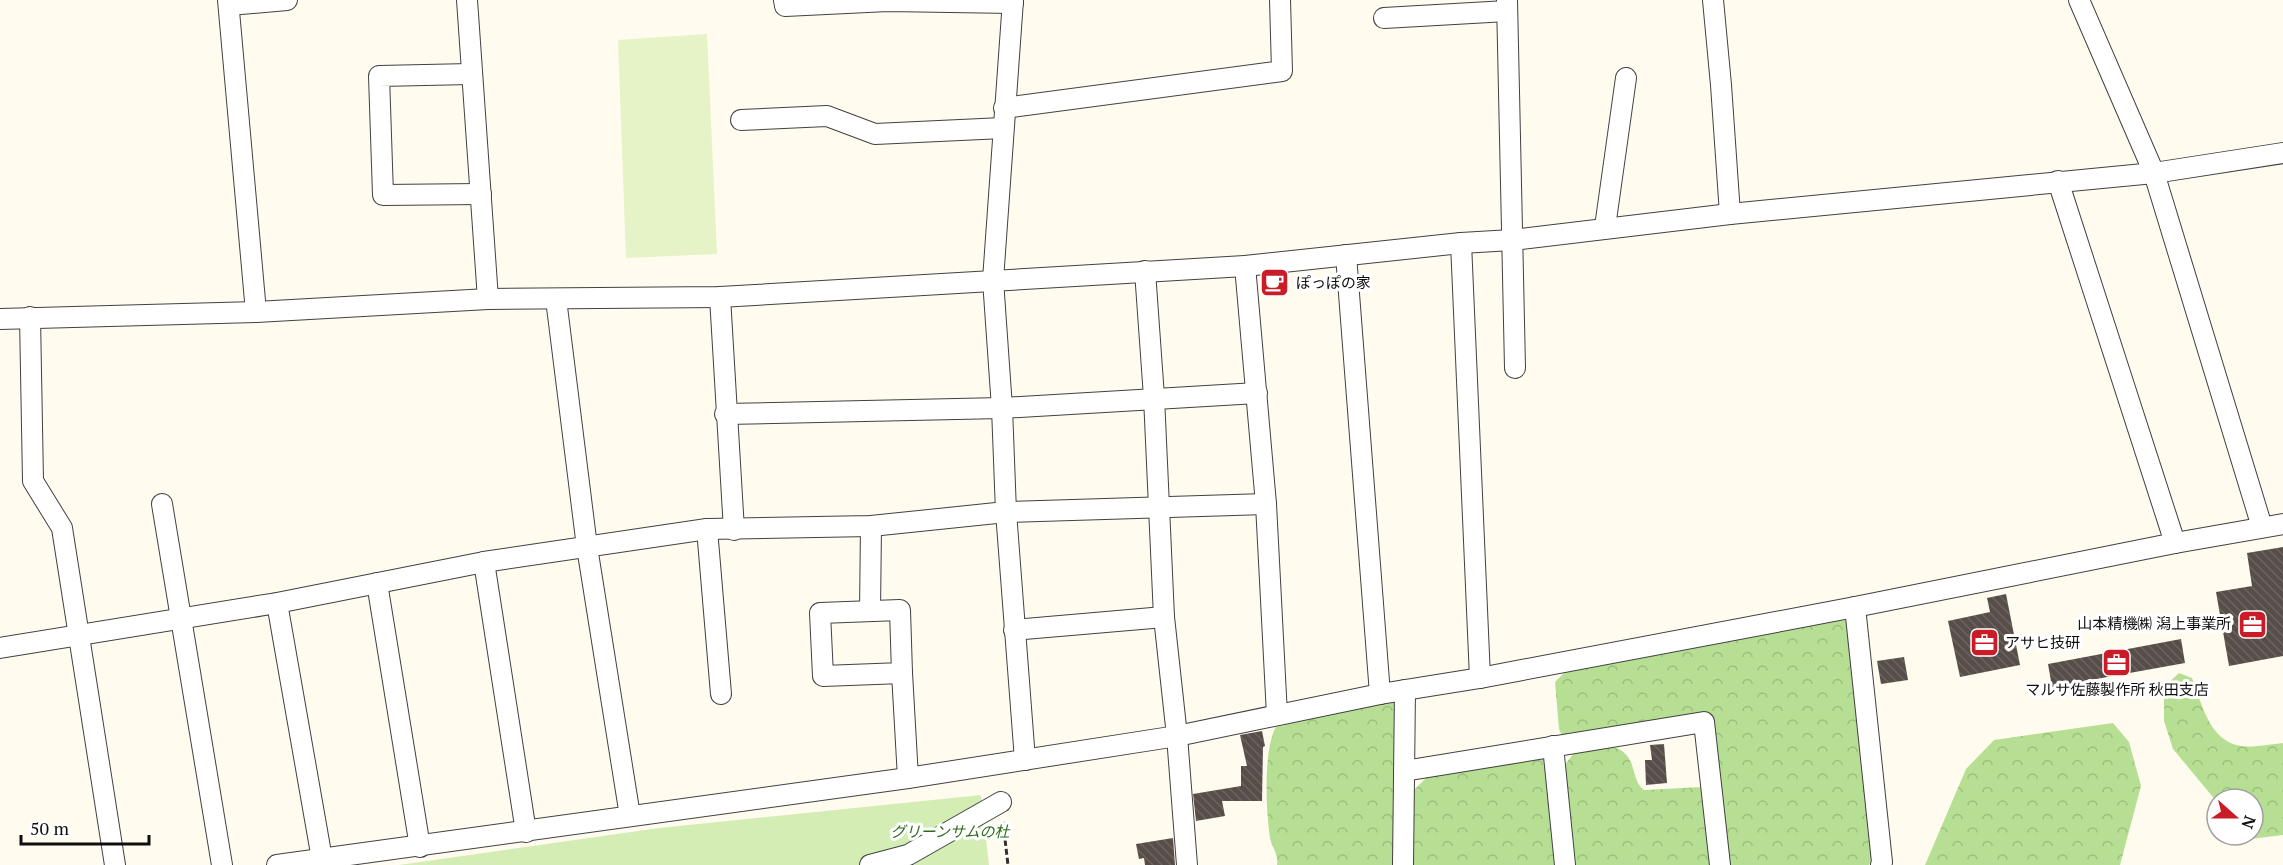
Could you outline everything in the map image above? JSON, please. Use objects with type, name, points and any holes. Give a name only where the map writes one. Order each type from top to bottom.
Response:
[{"type":"street","points":[[256,312],[228,2],[287,0]]},
{"type":"street","points":[[467,0],[488,299]]},
{"type":"street","points":[[784,0],[784,6],[888,2],[1013,2],[993,280],[1002,408],[1006,512],[1025,760]]},
{"type":"street","points":[[1004,108],[1282,71],[1280,0]]},
{"type":"street","points":[[1713,0],[1730,214]]},
{"type":"street","points":[[2079,0],[2154,173],[2262,527]]},
{"type":"street","points":[[1384,18],[1507,5],[1515,368]]},
{"type":"street","points":[[471,74],[379,76],[383,195],[481,194]]},
{"type":"street","points":[[1605,227],[1626,78]]},
{"type":"street","points":[[741,120],[827,116],[875,134],[1003,128]]},
{"type":"street","points":[[0,319],[256,312],[488,299],[720,297],[1245,266],[1461,243],[1512,240],[1605,227],[1730,214],[2154,173],[2283,153]]},
{"type":"street","points":[[2058,181],[2175,543]]},
{"type":"street","points":[[1461,243],[1480,678]]},
{"type":"street","points":[[1346,255],[1380,694]]},
{"type":"street","points":[[1245,266],[1266,504],[1277,716]]},
{"type":"street","points":[[1145,271],[1154,398],[1164,617],[1178,736],[1187,865]]},
{"type":"street","points":[[720,297],[725,414],[734,530]]},
{"type":"street","points":[[556,298],[587,547],[630,816]]},
{"type":"street","points":[[30,317],[33,481],[62,528],[115,865]]},
{"type":"street","points":[[725,414],[1002,408],[1257,393]]},
{"type":"street","points":[[162,504],[222,865]]},
{"type":"street","points":[[0,648],[278,603],[484,562],[707,530],[871,526],[1006,512],[1266,504]]},
{"type":"street","points":[[277,865],[908,778],[1178,736],[1380,694],[1480,678],[2283,524]]},
{"type":"street","points":[[870,611],[871,526]]},
{"type":"street","points":[[707,530],[721,694]]},
{"type":"street","points":[[484,562],[526,832]]},
{"type":"street","points":[[377,583],[420,847]]},
{"type":"street","points":[[278,603],[322,859]]},
{"type":"street","points":[[1856,607],[1881,865]]},
{"type":"street","points":[[903,673],[823,676],[820,613],[900,609],[908,778]]},
{"type":"street","points":[[1014,630],[1164,617]]},
{"type":"street","points":[[1403,865],[1405,690]]},
{"type":"street","points":[[1404,771],[1704,722],[1720,865]]},
{"type":"street","points":[[1553,746],[1565,865]]},
{"type":"street","points":[[870,865],[908,855],[1001,802]]},
{"type":"green space","points":[[707,34],[717,254],[626,258],[618,40]]},
{"type":"green space","points":[[1843,620],[1851,622],[1875,852],[1869,865],[1725,865],[1712,724],[1564,740],[1559,729],[1555,682],[1566,671]]},
{"type":"green space","points":[[2179,673],[2192,678],[2208,720],[2221,737],[2230,743],[2257,746],[2283,743],[2283,835],[2265,837],[2265,787],[2205,788],[2173,749],[2164,721],[2164,687]]},
{"type":"green space","points":[[1393,700],[1400,705],[1393,865],[1277,865],[1267,813],[1267,765],[1276,727]]},
{"type":"green space","points":[[2113,723],[2129,742],[2141,786],[2120,865],[1925,865],[1966,769],[1994,740]]},
{"type":"green space","points":[[1608,745],[1619,749],[1630,760],[1637,782],[1644,790],[1702,787],[1713,865],[1573,865],[1563,767],[1574,753]]},
{"type":"green space","points":[[1539,751],[1545,754],[1557,865],[1411,865],[1413,791],[1427,777]]},
{"type":"green space","name":"グリーンサムの杜","points":[[981,795],[989,865],[399,865],[659,828]]},
{"type":"building","name":"山本精機㈱ 潟上事業所","points":[[2283,547],[2283,656],[2229,666],[2216,592],[2252,586],[2247,553]]},
{"type":"building","name":"アサヒ技研","points":[[2006,594],[2020,665],[1960,677],[1948,621],[1990,612],[1987,598]]},
{"type":"building","name":"マルサ佐藤製作所 秋田支店","points":[[2181,639],[2185,663],[2052,687],[2048,664]]},
{"type":"building","points":[[1904,657],[1908,680],[1881,684],[1877,661]]},
{"type":"building","points":[[1262,731],[1265,746],[1263,747],[1262,801],[1222,801],[1225,816],[1196,821],[1193,794],[1241,786],[1241,766],[1247,766],[1240,735]]},
{"type":"building","points":[[1664,744],[1667,783],[1646,785],[1645,760],[1652,760],[1650,745]]},
{"type":"building","points":[[1173,838],[1175,865],[1145,865],[1144,858],[1139,859],[1136,844]]},
{"type":"place","name":"ぽっぽの家","points":[[1275,283]]},
{"type":"place","name":"山本精機㈱ 潟上事業所","points":[[2252,624]]},
{"type":"place","name":"アサヒ技研","points":[[1984,643]]},
{"type":"place","name":"マルサ佐藤製作所 秋田支店","points":[[2117,663]]}]
